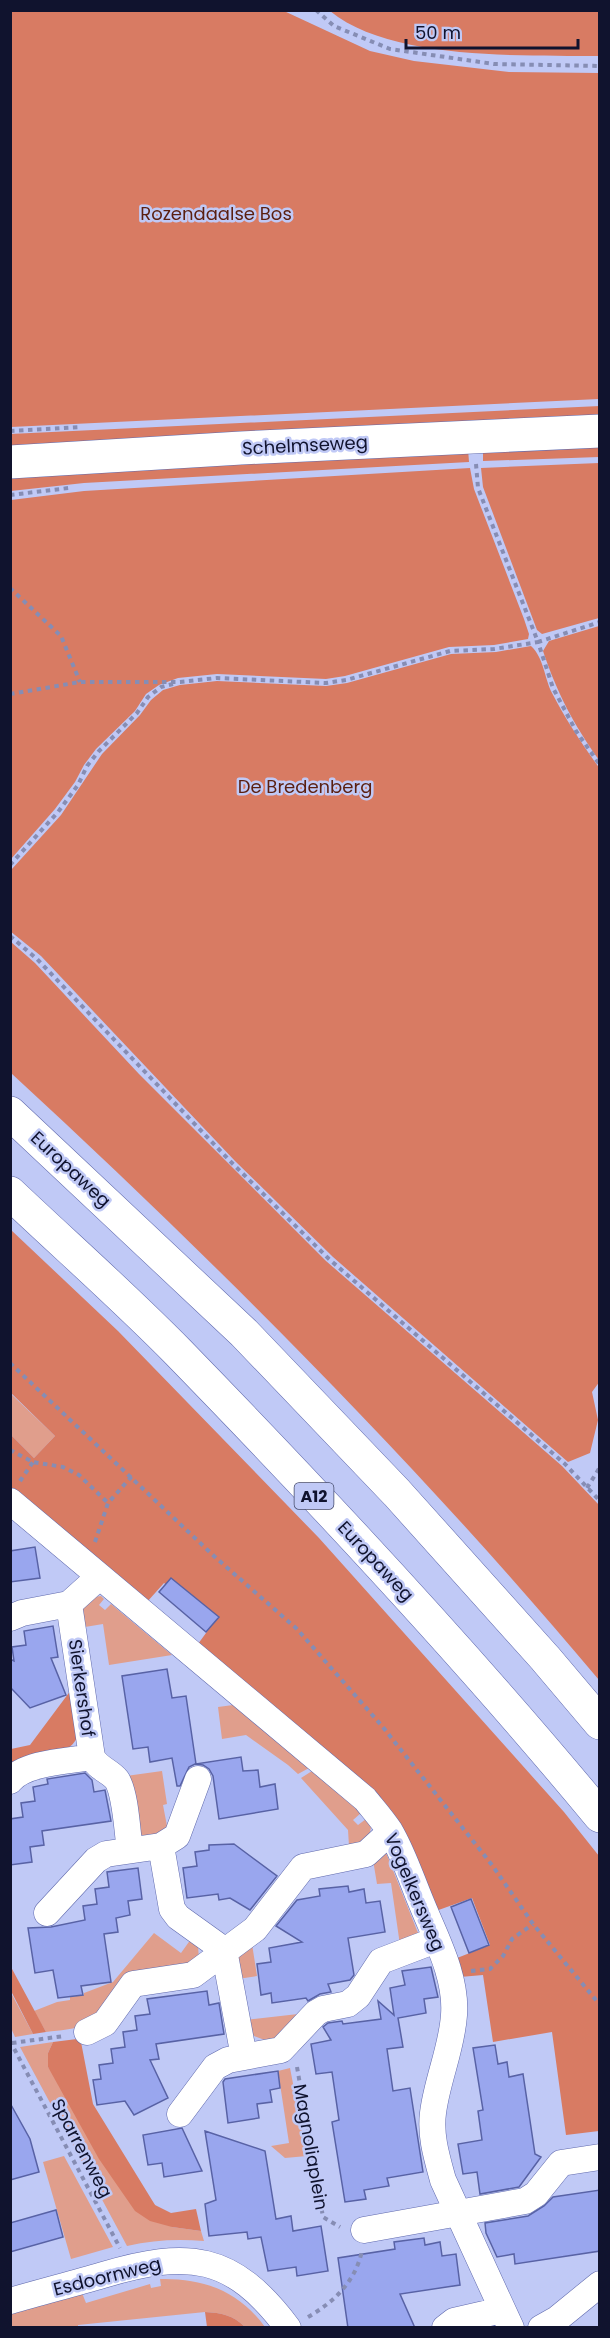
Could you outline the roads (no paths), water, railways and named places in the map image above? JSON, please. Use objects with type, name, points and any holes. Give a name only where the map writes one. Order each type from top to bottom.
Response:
[{"type":"main road","name":"Schelmseweg","points":[[10,462],[600,431]]},
{"type":"main road","name":"Europaweg","points":[[10,1113],[244,1333],[397,1493],[545,1658],[600,1724]]},
{"type":"main road","name":"Europaweg","points":[[10,1193],[177,1351],[430,1619],[520,1719],[600,1816]]},
{"type":"street","name":"Vogelkersweg","points":[[14,1493],[94,1572],[365,1799],[390,1832],[401,1852],[436,1940],[454,1993],[454,2015],[433,2113],[432,2138],[443,2180],[507,2319]]},
{"type":"street","points":[[10,1618],[22,1613],[69,1604],[94,1572]]},
{"type":"street","name":"Sierkershof","points":[[10,1781],[14,1776],[31,1767],[92,1757],[69,1604]]},
{"type":"street","points":[[92,1757],[94,1762],[114,1776],[120,1785],[130,1850]]},
{"type":"street","points":[[47,1913],[96,1860],[106,1854],[161,1846],[177,1836],[198,1779]]},
{"type":"street","points":[[87,2032],[105,2023],[133,1984],[193,1975],[255,1929],[303,1867],[366,1854],[390,1832]]},
{"type":"street","points":[[161,1846],[172,1909],[178,1917],[225,1950],[244,2057]]},
{"type":"street","points":[[180,2114],[215,2067],[228,2060],[282,2050],[316,2013],[323,2009],[348,2004],[358,1996],[381,1961],[436,1940]]},
{"type":"street","points":[[363,2230],[525,2201],[536,2194],[561,2163],[600,2157]]},
{"type":"street","name":"Esdoornweg","points":[[10,2301],[151,2262],[182,2259],[207,2264],[233,2275],[254,2289],[293,2325]]},
{"type":"street","points":[[541,2328],[557,2319],[600,2284]]},
{"type":"street","points":[[445,2328],[454,2321],[507,2319]]},
{"type":"park label","name":"Rozendaalse Bos","points":[[216,213]]},
{"type":"park label","name":"De Bredenberg","points":[[305,786]]}]
